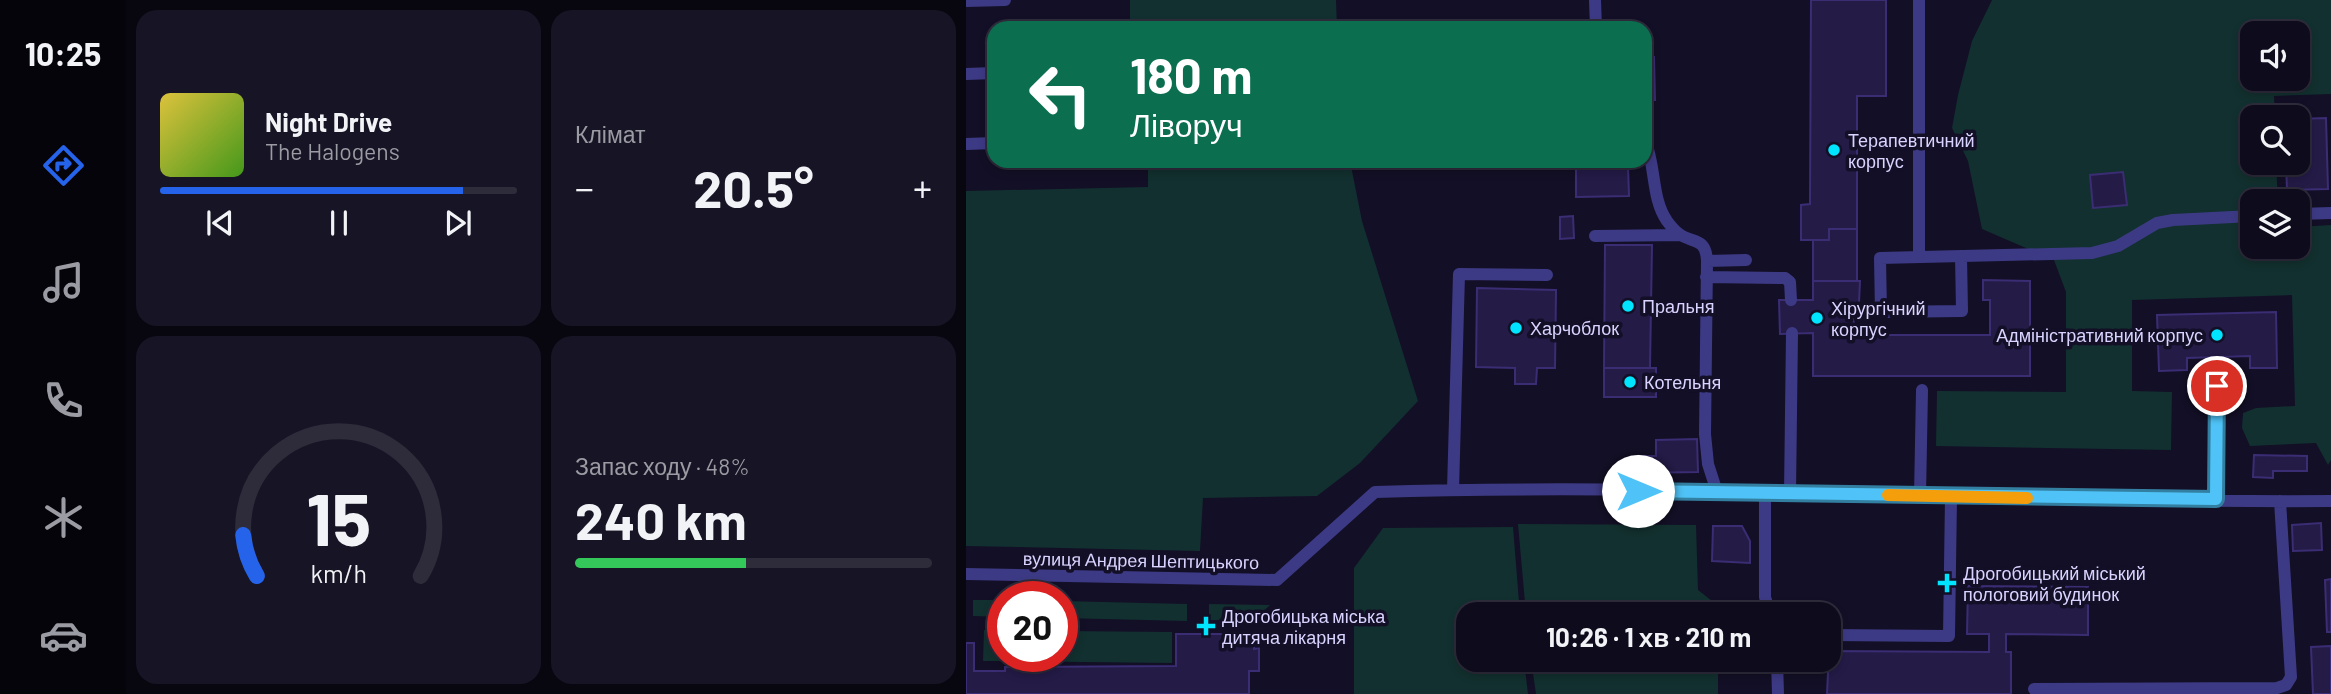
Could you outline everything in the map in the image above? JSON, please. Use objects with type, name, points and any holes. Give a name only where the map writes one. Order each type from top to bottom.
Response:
[{"type":"lane","points":[[966,1],[1004,0]]},
{"type":"lane","points":[[1595,0],[1596,21]]},
{"type":"lane","points":[[1919,0],[1919,257]]},
{"type":"lane","points":[[966,74],[987,73]]},
{"type":"lane","points":[[966,144],[987,143]]},
{"type":"lane","points":[[1651,168],[1663,216],[1680,235]]},
{"type":"lane","points":[[2310,214],[2331,213]]},
{"type":"lane","points":[[1961,256],[1962,311],[1881,312],[1880,258],[1961,256],[2092,253],[2118,246],[2157,223],[2240,217]]},
{"type":"lane","points":[[1595,236],[1680,235],[1693,239],[1702,245],[1706,252],[1704,435],[1708,464],[1717,492]]},
{"type":"lane","points":[[1707,261],[1746,260]]},
{"type":"lane","points":[[1454,490],[1459,274],[1547,275]]},
{"type":"lane","points":[[1706,277],[1785,278],[1790,282],[1791,300]]},
{"type":"lane","points":[[1790,493],[1792,333]]},
{"type":"lane","points":[[2216,499],[2218,374]]},
{"type":"lane","points":[[1920,496],[1922,390]]},
{"type":"lane","name":"вулиця Андрея Шептицького","points":[[966,574],[1277,580],[1375,492],[1717,492],[2331,501]]},
{"type":"lane","points":[[1765,493],[1766,602]]},
{"type":"lane","points":[[1841,635],[1949,636],[1951,496]]},
{"type":"lane","points":[[2034,689],[2277,688],[2286,685],[2291,677],[2280,501]]},
{"type":"lane","points":[[1777,672],[1778,694]]},
{"type":"green space","points":[[1130,0],[1336,0],[1337,21],[1130,21]]},
{"type":"green space","points":[[1992,0],[2331,0],[2331,94],[2274,96],[2274,105],[2240,105],[2240,175],[2277,175],[2277,189],[2240,189],[2240,259],[2310,259],[2310,226],[2331,225],[2331,460],[2328,465],[2316,443],[2250,446],[2242,428],[2243,413],[2256,408],[2295,406],[2292,295],[2132,300],[2132,391],[2172,392],[2171,450],[1936,446],[1937,391],[2066,392],[2066,292],[2054,260],[1982,229],[1968,161],[1952,128],[1972,41]]},
{"type":"green space","points":[[1148,168],[1351,168],[1362,221],[1418,401],[1360,463],[1317,496],[1203,498],[1200,551],[966,546],[966,191],[1148,187]]},
{"type":"green space","points":[[1518,524],[1696,525],[1698,590],[1713,602],[1525,602]]},
{"type":"green space","points":[[1513,527],[1519,602],[1456,602],[1456,672],[1525,672],[1528,694],[1354,694],[1354,568],[1383,528]]},
{"type":"green space","points":[[973,600],[987,600],[987,616],[973,616]]},
{"type":"green space","points":[[1078,601],[1187,604],[1187,621],[1078,618]]},
{"type":"green space","points":[[1209,604],[1270,605],[1254,620],[1209,620]]},
{"type":"green space","points":[[984,630],[987,630],[987,661],[983,661]]},
{"type":"green space","points":[[1078,631],[1172,632],[1172,663],[1078,662]]},
{"type":"green space","points":[[1533,672],[1718,672],[1718,694],[1536,694]]},
{"type":"building","name":"Терапевтичний корпус","points":[[1811,0],[1886,0],[1886,96],[1857,96],[1857,229],[1829,229],[1829,240],[1801,240],[1801,205],[1810,204]]},
{"type":"building","points":[[1654,57],[1655,100],[1652,100]]},
{"type":"building","points":[[2326,118],[2328,189],[2287,189],[2286,175],[2310,175],[2310,119]]},
{"type":"building","points":[[1576,168],[1628,168],[1629,196],[1576,197]]},
{"type":"building","points":[[2123,172],[2127,205],[2093,208],[2090,175]]},
{"type":"building","points":[[1573,216],[1574,238],[1560,239],[1560,217]]},
{"type":"building","points":[[1829,229],[1857,229],[1857,281],[1813,281],[1813,240],[1829,240]]},
{"type":"building","name":"Пральня","points":[[1605,245],[1652,245],[1650,368],[1604,368]]},
{"type":"building","name":"Хірургічний корпус","points":[[1983,280],[2030,281],[2030,376],[1813,376],[1813,333],[1780,334],[1779,300],[1813,300],[1813,281],[1860,281],[1859,303],[1854,303],[1854,335],[1990,335],[1990,300],[1983,300]]},
{"type":"building","name":"Харчоблок","points":[[1477,288],[1556,290],[1555,368],[1537,368],[1536,384],[1515,384],[1515,368],[1476,367]]},
{"type":"building","name":"Адміністративний корпус","points":[[2276,312],[2277,368],[2250,368],[2250,356],[2187,358],[2187,370],[2159,371],[2157,315]]},
{"type":"building","name":"Котельня","points":[[1604,368],[1656,368],[1656,397],[1604,397]]},
{"type":"building","points":[[1697,439],[1698,472],[1635,473],[1635,456],[1656,456],[1656,440]]},
{"type":"building","points":[[2254,455],[2307,456],[2307,471],[2273,471],[2273,478],[2253,477]]},
{"type":"building","points":[[2321,523],[2322,550],[2293,551],[2292,525]]},
{"type":"building","points":[[1713,526],[1742,526],[1750,541],[1750,563],[1712,561]]},
{"type":"building","points":[[2331,579],[2331,632],[2327,632],[2325,580]]},
{"type":"building","points":[[1968,586],[2088,587],[2088,635],[2006,634],[2006,652],[2011,652],[2011,694],[1827,694],[1828,672],[1841,672],[1841,651],[1989,652],[1989,634],[1967,634]]},
{"type":"building","points":[[1176,634],[1254,634],[1254,649],[1259,648],[1259,671],[1249,671],[1249,694],[966,694],[966,643],[974,643],[974,671],[1078,672],[1078,667],[1176,666]]},
{"type":"building","points":[[2331,646],[2331,694],[2313,694],[2311,647]]},
{"type":"slow traffic","points":[[1888,495],[2027,498]]},
{"type":"place","name":"Терапевтичний корпус","points":[[1834,150]]},
{"type":"place","name":"Пральня","points":[[1628,306]]},
{"type":"place","name":"Хірургічний корпус","points":[[1817,318]]},
{"type":"place","name":"Харчоблок","points":[[1516,328]]},
{"type":"place","name":"Адміністративний корпус","points":[[2217,335]]},
{"type":"place","name":"Котельня","points":[[1630,382]]},
{"type":"place","name":"Дрогобицький міський пологовий будинок","points":[[1947,583]]},
{"type":"place","name":"Дрогобицька міська дитяча лікарня","points":[[1206,626]]},
{"type":"route","points":[[1638,491],[2216,499],[2217,386]]}]
